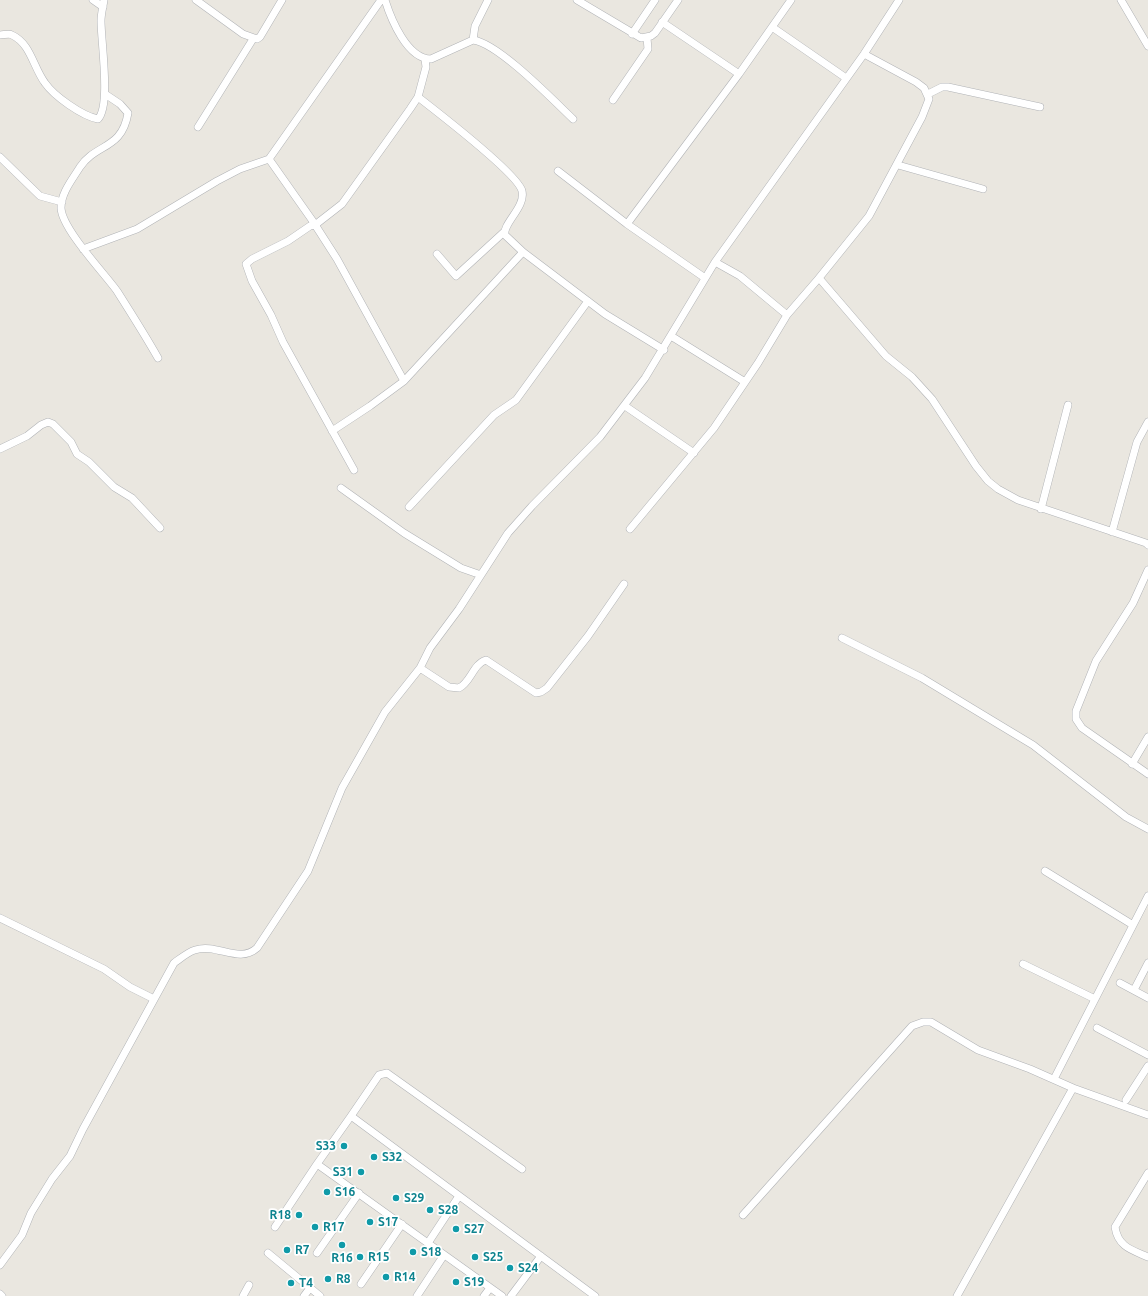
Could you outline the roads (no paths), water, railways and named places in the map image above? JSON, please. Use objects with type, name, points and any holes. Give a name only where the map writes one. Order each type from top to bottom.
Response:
[{"type":"street","points":[[0,35],[11,34],[15,37],[29,51],[45,84],[61,98],[88,116],[98,119],[105,94],[101,19],[103,4],[94,0]]},
{"type":"street","points":[[196,0],[243,34],[253,39]]},
{"type":"street","points":[[198,127],[253,39],[260,37],[282,0]]},
{"type":"street","points":[[83,248],[137,229],[229,175],[269,159],[381,0]]},
{"type":"street","points":[[385,0],[398,32],[416,53],[425,59],[443,55],[473,40],[480,41],[494,49],[573,119]]},
{"type":"street","points":[[473,40],[474,26],[488,0]]},
{"type":"street","points":[[577,0],[641,38],[647,38],[655,32],[678,0]]},
{"type":"street","points":[[632,34],[655,0]]},
{"type":"street","points":[[627,224],[739,74],[791,0]]},
{"type":"street","points":[[0,1265],[22,1235],[31,1213],[52,1179],[70,1156],[83,1129],[174,963],[196,950],[215,948],[238,955],[251,953],[257,948],[308,871],[342,788],[386,712],[420,668],[430,648],[481,575],[508,533],[532,506],[600,437],[625,406],[664,350],[715,262],[864,54],[899,0]]},
{"type":"street","points":[[1121,0],[1148,46]]},
{"type":"street","points":[[662,22],[709,52],[739,74]]},
{"type":"street","points":[[772,27],[846,78]]},
{"type":"street","points":[[613,100],[648,49],[647,38]]},
{"type":"street","points":[[630,530],[694,453],[745,382],[787,315],[869,216],[898,165],[922,117],[928,103],[928,94],[924,88],[916,82],[864,54]]},
{"type":"street","points":[[354,470],[316,399],[283,342],[271,315],[252,281],[246,264],[252,259],[288,241],[310,226],[315,225],[342,204],[418,97],[426,67],[425,59]]},
{"type":"street","points":[[928,94],[942,87],[948,87],[1040,108]]},
{"type":"street","points":[[105,94],[120,104],[128,113],[123,132],[114,142],[82,164],[69,183],[61,209],[83,248],[116,289],[158,358]]},
{"type":"street","points":[[418,97],[471,139],[515,180],[522,189],[522,198],[504,232],[456,276],[437,254]]},
{"type":"street","points":[[0,157],[40,196],[62,202]]},
{"type":"street","points":[[269,159],[315,225],[358,297],[404,381]]},
{"type":"street","points":[[898,165],[983,188]]},
{"type":"street","points":[[558,171],[627,224],[705,278]]},
{"type":"street","points":[[504,232],[505,236],[523,252],[612,319],[664,350]]},
{"type":"street","points":[[332,431],[404,381],[523,252]]},
{"type":"street","points":[[715,262],[740,276],[787,315]]},
{"type":"street","points":[[819,278],[886,356],[912,377],[932,399],[976,466],[988,481],[998,490],[1041,509],[1146,543],[1148,545]]},
{"type":"street","points":[[409,507],[494,415],[516,400],[588,301]]},
{"type":"street","points":[[671,336],[745,382]]},
{"type":"street","points":[[1041,509],[1068,405]]},
{"type":"street","points":[[625,406],[694,453]]},
{"type":"street","points":[[1112,532],[1135,447],[1148,421]]},
{"type":"street","points":[[0,449],[27,436],[41,425],[48,422],[54,424],[71,442],[77,454],[89,462],[109,484],[132,498],[160,528]]},
{"type":"street","points":[[341,488],[404,533],[464,570],[481,575]]},
{"type":"street","points":[[1148,570],[1134,603],[1096,662],[1076,711],[1076,719],[1082,728],[1148,774]]},
{"type":"street","points":[[420,668],[449,686],[459,688],[464,684],[479,663],[486,660],[536,693],[541,692],[547,688],[588,636],[624,584]]},
{"type":"street","points":[[842,638],[922,678],[1013,733],[1033,746],[1126,816],[1148,829]]},
{"type":"street","points":[[1132,764],[1148,736]]},
{"type":"street","points":[[1045,872],[1133,925]]},
{"type":"street","points":[[1054,1079],[1148,896]]},
{"type":"street","points":[[0,918],[104,970],[130,987],[154,999]]},
{"type":"street","points":[[1134,990],[1148,963]]},
{"type":"street","points":[[1023,964],[1095,999]]},
{"type":"street","points":[[1120,983],[1148,998]]},
{"type":"street","points":[[743,1215],[912,1026],[923,1022],[931,1022],[988,1055],[1148,1115]]},
{"type":"street","points":[[1097,1028],[1148,1055]]},
{"type":"street","points":[[1126,1100],[1148,1066]]},
{"type":"street","points":[[275,1227],[379,1075],[386,1073],[522,1169]]},
{"type":"street","points":[[957,1296],[1073,1088]]},
{"type":"street","points":[[351,1116],[595,1296]]},
{"type":"street","points":[[317,1164],[502,1296]]},
{"type":"street","points":[[1148,1173],[1115,1227],[1117,1237],[1122,1244],[1148,1258]]},
{"type":"street","points":[[317,1253],[359,1193]]},
{"type":"street","points":[[428,1243],[460,1196]]},
{"type":"street","points":[[361,1284],[402,1224]]},
{"type":"street","points":[[268,1253],[320,1296]]},
{"type":"street","points":[[417,1296],[444,1255]]},
{"type":"street","points":[[511,1296],[541,1256]]},
{"type":"street","points":[[243,1296],[249,1285]]},
{"type":"street","points":[[304,1296],[310,1288]]},
{"type":"street","points":[[484,1296],[490,1288]]},
{"type":"place","name":"S33","points":[[344,1146]]},
{"type":"place","name":"S32","points":[[374,1157]]},
{"type":"place","name":"S31","points":[[361,1172]]},
{"type":"place","name":"S16","points":[[327,1192]]},
{"type":"place","name":"S29","points":[[396,1198]]},
{"type":"place","name":"S28","points":[[430,1210]]},
{"type":"place","name":"R18","points":[[299,1215]]},
{"type":"place","name":"S17","points":[[370,1222]]},
{"type":"place","name":"R17","points":[[315,1227]]},
{"type":"place","name":"S27","points":[[456,1229]]},
{"type":"place","name":"R16","points":[[342,1245]]},
{"type":"place","name":"R7","points":[[287,1250]]},
{"type":"place","name":"S18","points":[[413,1252]]},
{"type":"place","name":"R15","points":[[360,1257]]},
{"type":"place","name":"S25","points":[[475,1257]]},
{"type":"place","name":"S24","points":[[510,1268]]},
{"type":"place","name":"R14","points":[[386,1277]]},
{"type":"place","name":"R8","points":[[328,1279]]},
{"type":"place","name":"S19","points":[[456,1282]]},
{"type":"place","name":"T4","points":[[291,1283]]}]
